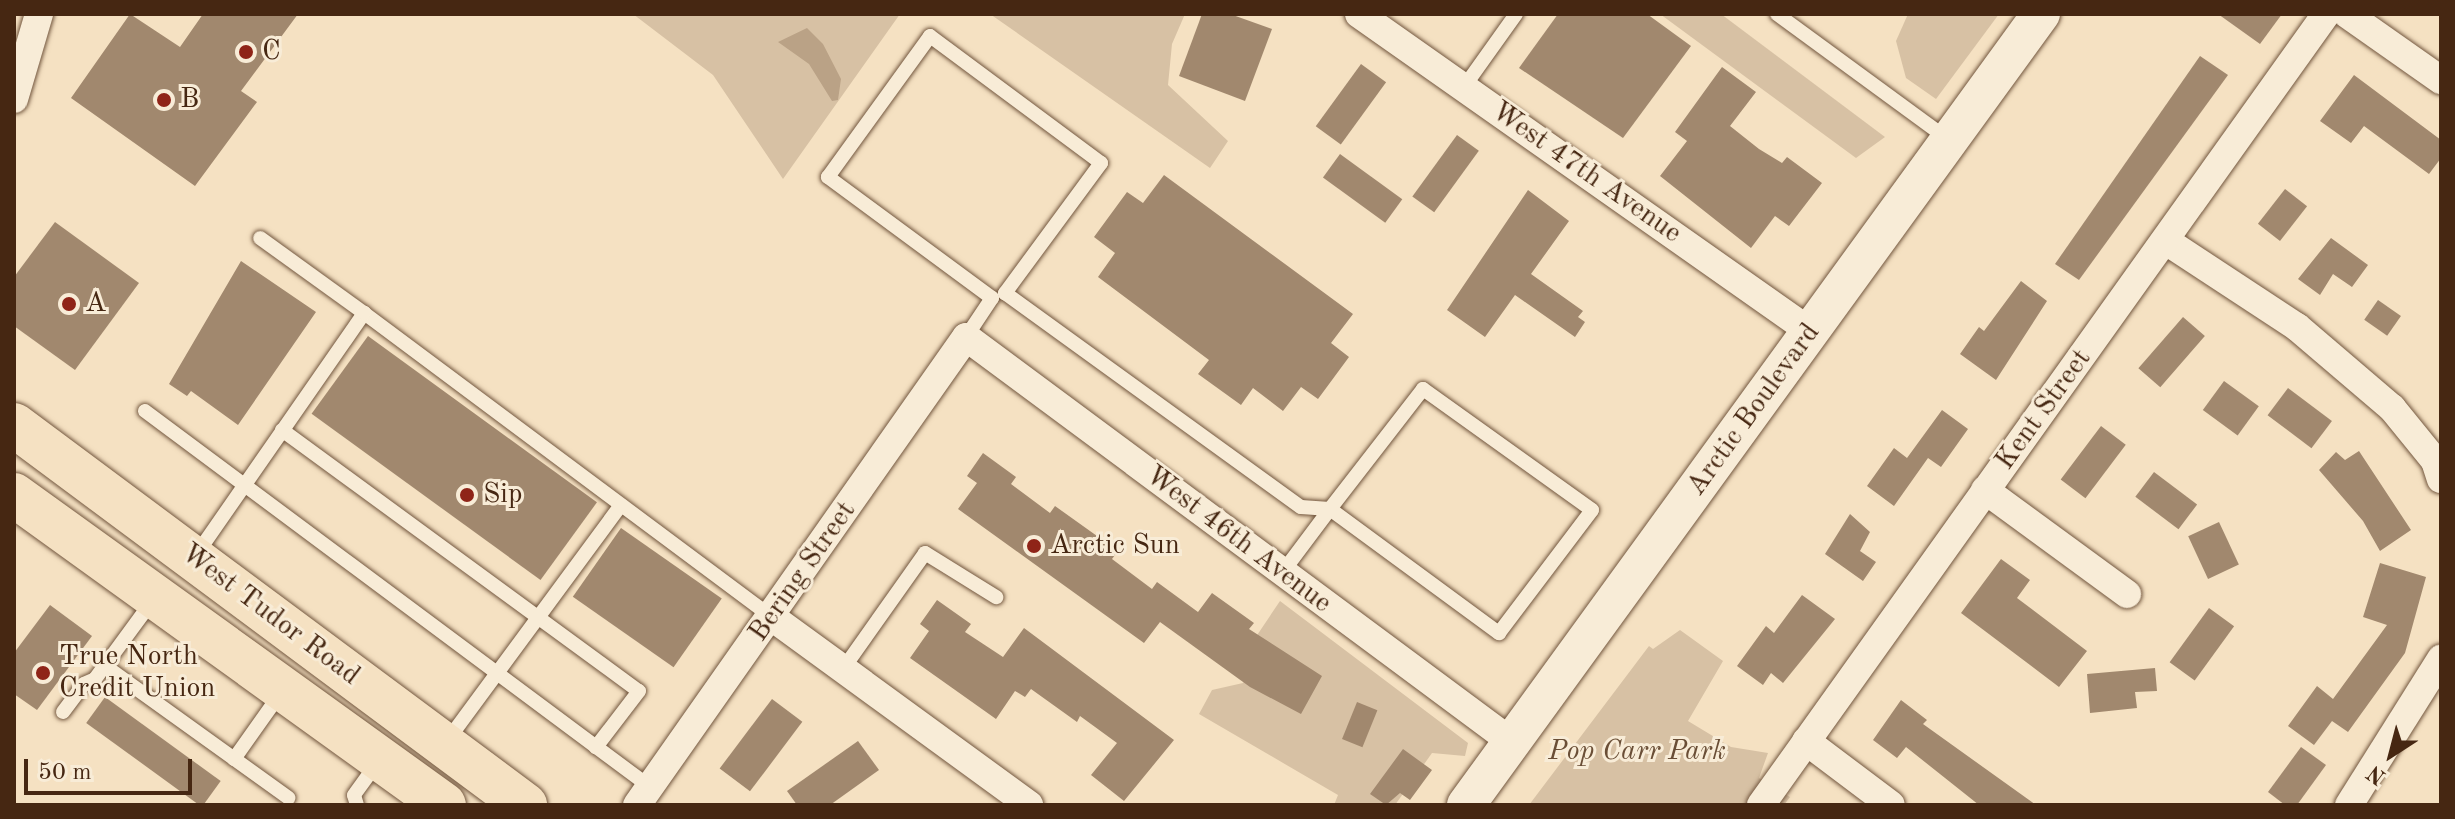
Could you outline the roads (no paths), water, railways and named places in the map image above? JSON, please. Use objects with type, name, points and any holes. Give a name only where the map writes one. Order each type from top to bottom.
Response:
[{"type":"main road","name":"Arctic Boulevard","points":[[1466,805],[2041,14]]},
{"type":"main road","name":"West Tudor Road","points":[[14,425],[525,805]]},
{"type":"main road","name":"West Tudor Road","points":[[14,495],[444,805]]},
{"type":"street","points":[[14,99],[39,14]]},
{"type":"street","name":"West 47th Avenue","points":[[1359,14],[1811,332]]},
{"type":"street","name":"Kent Street","points":[[1761,805],[2326,14]]},
{"type":"street","points":[[2347,14],[2441,80]]},
{"type":"street","points":[[2166,241],[2297,327],[2392,408],[2435,461],[2441,479]]},
{"type":"street","name":"West 46th Avenue","points":[[966,337],[1512,742]]},
{"type":"street","name":"Bering Street","points":[[643,796],[773,618],[966,337]]},
{"type":"street","points":[[1985,490],[2127,594]]},
{"type":"street","points":[[773,618],[1029,805]]},
{"type":"street","points":[[2349,805],[2441,659]]},
{"type":"street","points":[[1806,741],[1891,805]]},
{"type":"lane","points":[[1464,87],[1516,14]]},
{"type":"lane","points":[[1777,14],[1949,140]]},
{"type":"lane","points":[[966,337],[998,296],[1101,163],[930,36],[828,177],[998,296],[1301,507],[1330,509],[1499,633],[1592,510],[1423,389],[1330,509],[1282,573]]},
{"type":"lane","points":[[260,238],[773,618]]},
{"type":"lane","points":[[193,558],[364,313]]},
{"type":"lane","points":[[145,411],[596,747],[643,796]]},
{"type":"lane","points":[[282,430],[639,691],[596,747]]},
{"type":"lane","points":[[444,745],[621,505]]},
{"type":"lane","points":[[843,669],[925,553],[996,597]]},
{"type":"lane","points":[[63,712],[105,666],[155,597]]},
{"type":"lane","points":[[105,666],[289,798]]},
{"type":"lane","points":[[234,759],[283,689]]},
{"type":"lane","points":[[357,805],[354,795],[380,759]]},
{"type":"place","name":"C","points":[[246,52]]},
{"type":"place","name":"B","points":[[164,100]]},
{"type":"place","name":"A","points":[[69,304]]},
{"type":"place","name":"Sip","points":[[467,495]]},
{"type":"place","name":"Arctic Sun","points":[[1034,546]]},
{"type":"place","name":"True North Credit Union","points":[[43,673]]},
{"type":"park label","name":"Pop Carr Park","points":[[1637,752]]}]
